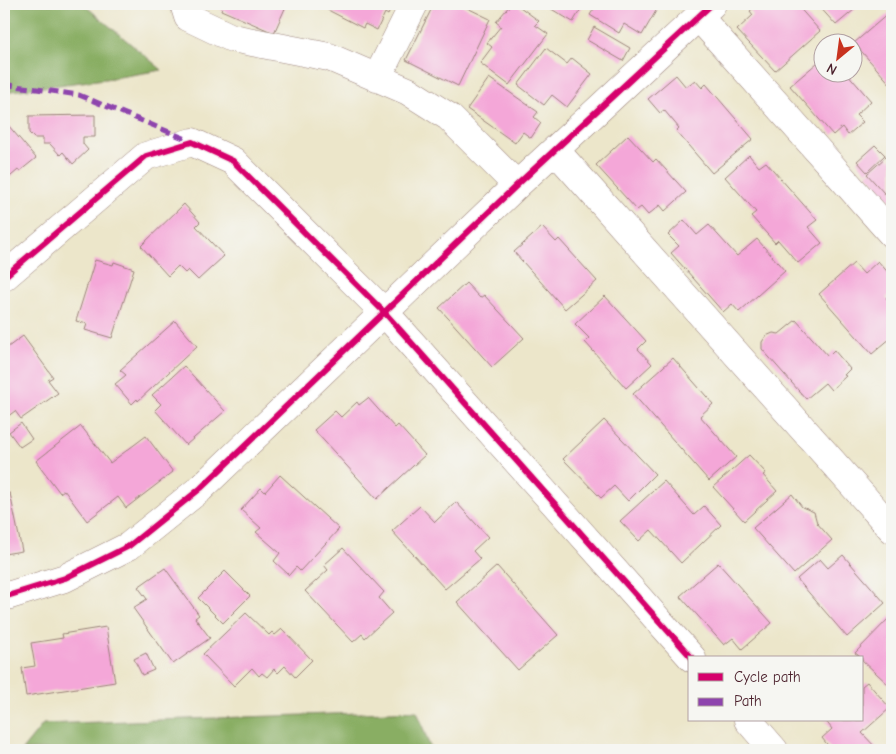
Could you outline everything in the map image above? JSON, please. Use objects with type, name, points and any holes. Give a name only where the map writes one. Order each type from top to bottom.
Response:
[{"type":"street","points":[[184,4],[188,17],[232,38],[329,57],[408,91],[449,118],[518,185]]},
{"type":"street","points":[[378,78],[414,4]]},
{"type":"street","points":[[4,598],[65,578],[129,546],[201,488],[518,185],[705,10],[892,234]]},
{"type":"street","points":[[4,277],[146,156],[192,142],[233,161],[385,313],[690,656]]},
{"type":"street","points":[[556,150],[892,529]]},
{"type":"street","points":[[750,722],[774,750]]},
{"type":"green space","points":[[4,4],[83,4],[162,70],[4,92]]},
{"type":"green space","points":[[417,711],[431,750],[22,750],[43,724]]},
{"type":"building","points":[[223,4],[287,4],[274,33],[221,10]]},
{"type":"building","points":[[328,4],[393,4],[388,15],[385,13],[377,30],[365,24],[363,28],[326,9]]},
{"type":"building","points":[[434,4],[459,4],[490,19],[458,86],[406,60]]},
{"type":"building","points":[[511,4],[516,4],[539,21],[535,25],[548,34],[509,85],[480,63],[492,47],[487,43],[501,26],[496,22]]},
{"type":"building","points":[[543,4],[584,4],[573,22]]},
{"type":"building","points":[[597,4],[660,4],[642,35],[624,24],[619,33],[590,15]]},
{"type":"building","points":[[758,4],[796,4],[820,31],[814,32],[814,36],[775,71],[737,30],[753,15],[750,11]]},
{"type":"building","points":[[817,4],[861,4],[836,25]]},
{"type":"building","points":[[889,13],[892,17],[892,86],[864,54],[864,34]]},
{"type":"building","points":[[594,27],[630,48],[623,61],[587,40]]},
{"type":"building","points":[[546,48],[567,64],[572,58],[592,74],[567,107],[552,95],[544,105],[518,85]]},
{"type":"building","points":[[814,66],[814,82],[855,82],[871,101],[856,115],[863,122],[848,135],[842,127],[833,135],[790,86]]},
{"type":"building","points":[[676,75],[686,87],[695,80],[702,88],[706,84],[753,139],[712,173],[676,131],[679,128],[664,110],[660,113],[648,99]]},
{"type":"building","points":[[489,78],[538,112],[534,117],[541,123],[531,138],[523,132],[515,143],[467,109]]},
{"type":"building","points":[[95,115],[95,137],[83,137],[83,144],[88,150],[73,164],[63,152],[60,155],[50,144],[43,144],[43,138],[34,138],[29,133],[29,116]]},
{"type":"building","points":[[8,125],[36,158],[4,182],[4,129]]},
{"type":"building","points":[[628,135],[653,162],[656,159],[686,192],[665,211],[660,205],[648,215],[641,207],[637,210],[596,165]]},
{"type":"building","points":[[875,145],[885,155],[867,172],[857,161]]},
{"type":"building","points":[[749,155],[759,167],[766,162],[817,220],[808,227],[822,243],[798,263],[778,240],[775,243],[751,216],[756,212],[725,177]]},
{"type":"building","points":[[887,156],[890,160],[892,158],[892,202],[867,174]]},
{"type":"building","points":[[184,204],[200,222],[196,226],[224,256],[198,280],[188,270],[185,273],[178,266],[168,276],[141,246]]},
{"type":"building","points":[[684,220],[697,235],[709,225],[737,256],[757,239],[785,271],[739,312],[732,304],[723,312],[671,253],[679,246],[668,235]]},
{"type":"building","points":[[542,227],[556,242],[559,239],[597,281],[565,309],[514,252]]},
{"type":"building","points":[[95,260],[113,265],[114,262],[134,269],[112,338],[85,330],[87,324],[76,321]]},
{"type":"building","points":[[878,261],[892,277],[892,292],[886,298],[892,304],[890,310],[892,312],[892,337],[872,354],[819,294],[854,263],[864,274]]},
{"type":"building","points":[[466,283],[480,298],[484,295],[524,338],[492,367],[439,308]]},
{"type":"building","points":[[605,296],[646,341],[638,349],[652,364],[626,388],[585,342],[589,338],[575,324]]},
{"type":"building","points":[[796,320],[828,356],[834,350],[850,369],[844,375],[846,376],[831,390],[825,383],[806,399],[762,349],[762,342],[766,336],[773,333],[779,334]]},
{"type":"building","points":[[175,321],[197,346],[138,401],[137,399],[132,404],[115,384],[126,375],[120,370]]},
{"type":"building","points":[[23,336],[53,377],[48,380],[58,393],[21,419],[15,411],[7,417],[4,413],[4,350]]},
{"type":"building","points":[[673,358],[713,404],[700,416],[736,457],[709,481],[633,394]]},
{"type":"building","points":[[184,366],[225,411],[186,445],[155,410],[161,404],[152,395]]},
{"type":"building","points":[[368,398],[395,428],[398,425],[425,455],[377,499],[314,430],[335,411],[341,417],[357,402],[359,405]]},
{"type":"building","points":[[604,420],[655,474],[628,501],[614,486],[601,498],[563,459]]},
{"type":"building","points":[[21,423],[32,439],[20,447],[9,432]]},
{"type":"building","points":[[81,426],[110,463],[146,436],[173,472],[126,508],[118,497],[87,521],[64,490],[60,493],[36,461]]},
{"type":"building","points":[[749,455],[766,473],[763,475],[777,491],[744,521],[713,487]]},
{"type":"building","points":[[280,475],[339,529],[300,571],[296,567],[289,575],[274,561],[280,553],[256,532],[261,528],[241,510],[261,488],[265,492]]},
{"type":"building","points":[[664,481],[694,515],[704,506],[721,525],[681,563],[651,530],[639,541],[620,521]]},
{"type":"building","points":[[4,487],[6,494],[10,493],[22,551],[4,554]]},
{"type":"building","points":[[792,494],[802,507],[814,512],[817,523],[832,540],[794,574],[753,528]]},
{"type":"building","points":[[456,502],[488,537],[473,551],[480,559],[445,589],[392,531],[420,506],[435,522]]},
{"type":"building","points":[[343,548],[384,592],[379,598],[392,613],[365,638],[362,634],[353,642],[305,591],[328,570],[324,565]]},
{"type":"building","points":[[843,555],[885,603],[847,637],[797,579],[820,559],[828,568]]},
{"type":"building","points":[[718,563],[772,623],[742,649],[733,638],[724,645],[680,596]]},
{"type":"building","points":[[497,566],[558,635],[518,670],[457,602]]},
{"type":"building","points":[[165,568],[199,615],[195,618],[210,638],[173,664],[133,608],[147,599],[138,587]]},
{"type":"building","points":[[225,571],[250,596],[223,623],[198,598]]},
{"type":"building","points":[[246,613],[269,635],[272,632],[275,635],[282,629],[312,660],[295,677],[285,666],[278,673],[274,669],[267,677],[262,673],[259,676],[252,668],[234,686],[203,654]]},
{"type":"building","points":[[892,615],[892,684],[890,686],[864,662],[864,656],[859,656],[855,653]]},
{"type":"building","points":[[106,627],[115,682],[26,696],[22,668],[35,666],[31,643],[63,638],[62,634]]},
{"type":"building","points":[[146,653],[154,670],[142,675],[134,659]]},
{"type":"building","points":[[867,682],[890,708],[862,733],[878,750],[827,750],[830,748],[822,738],[832,729],[827,722],[864,722],[864,684]]},
{"type":"marked path","points":[[4,86],[9,85],[79,95],[191,141]]},
{"type":"cycle path","points":[[4,597],[65,578],[129,546],[201,488],[517,185],[712,4]]},
{"type":"cycle path","points":[[4,277],[146,156],[192,142],[233,161],[385,313],[690,656]]}]
